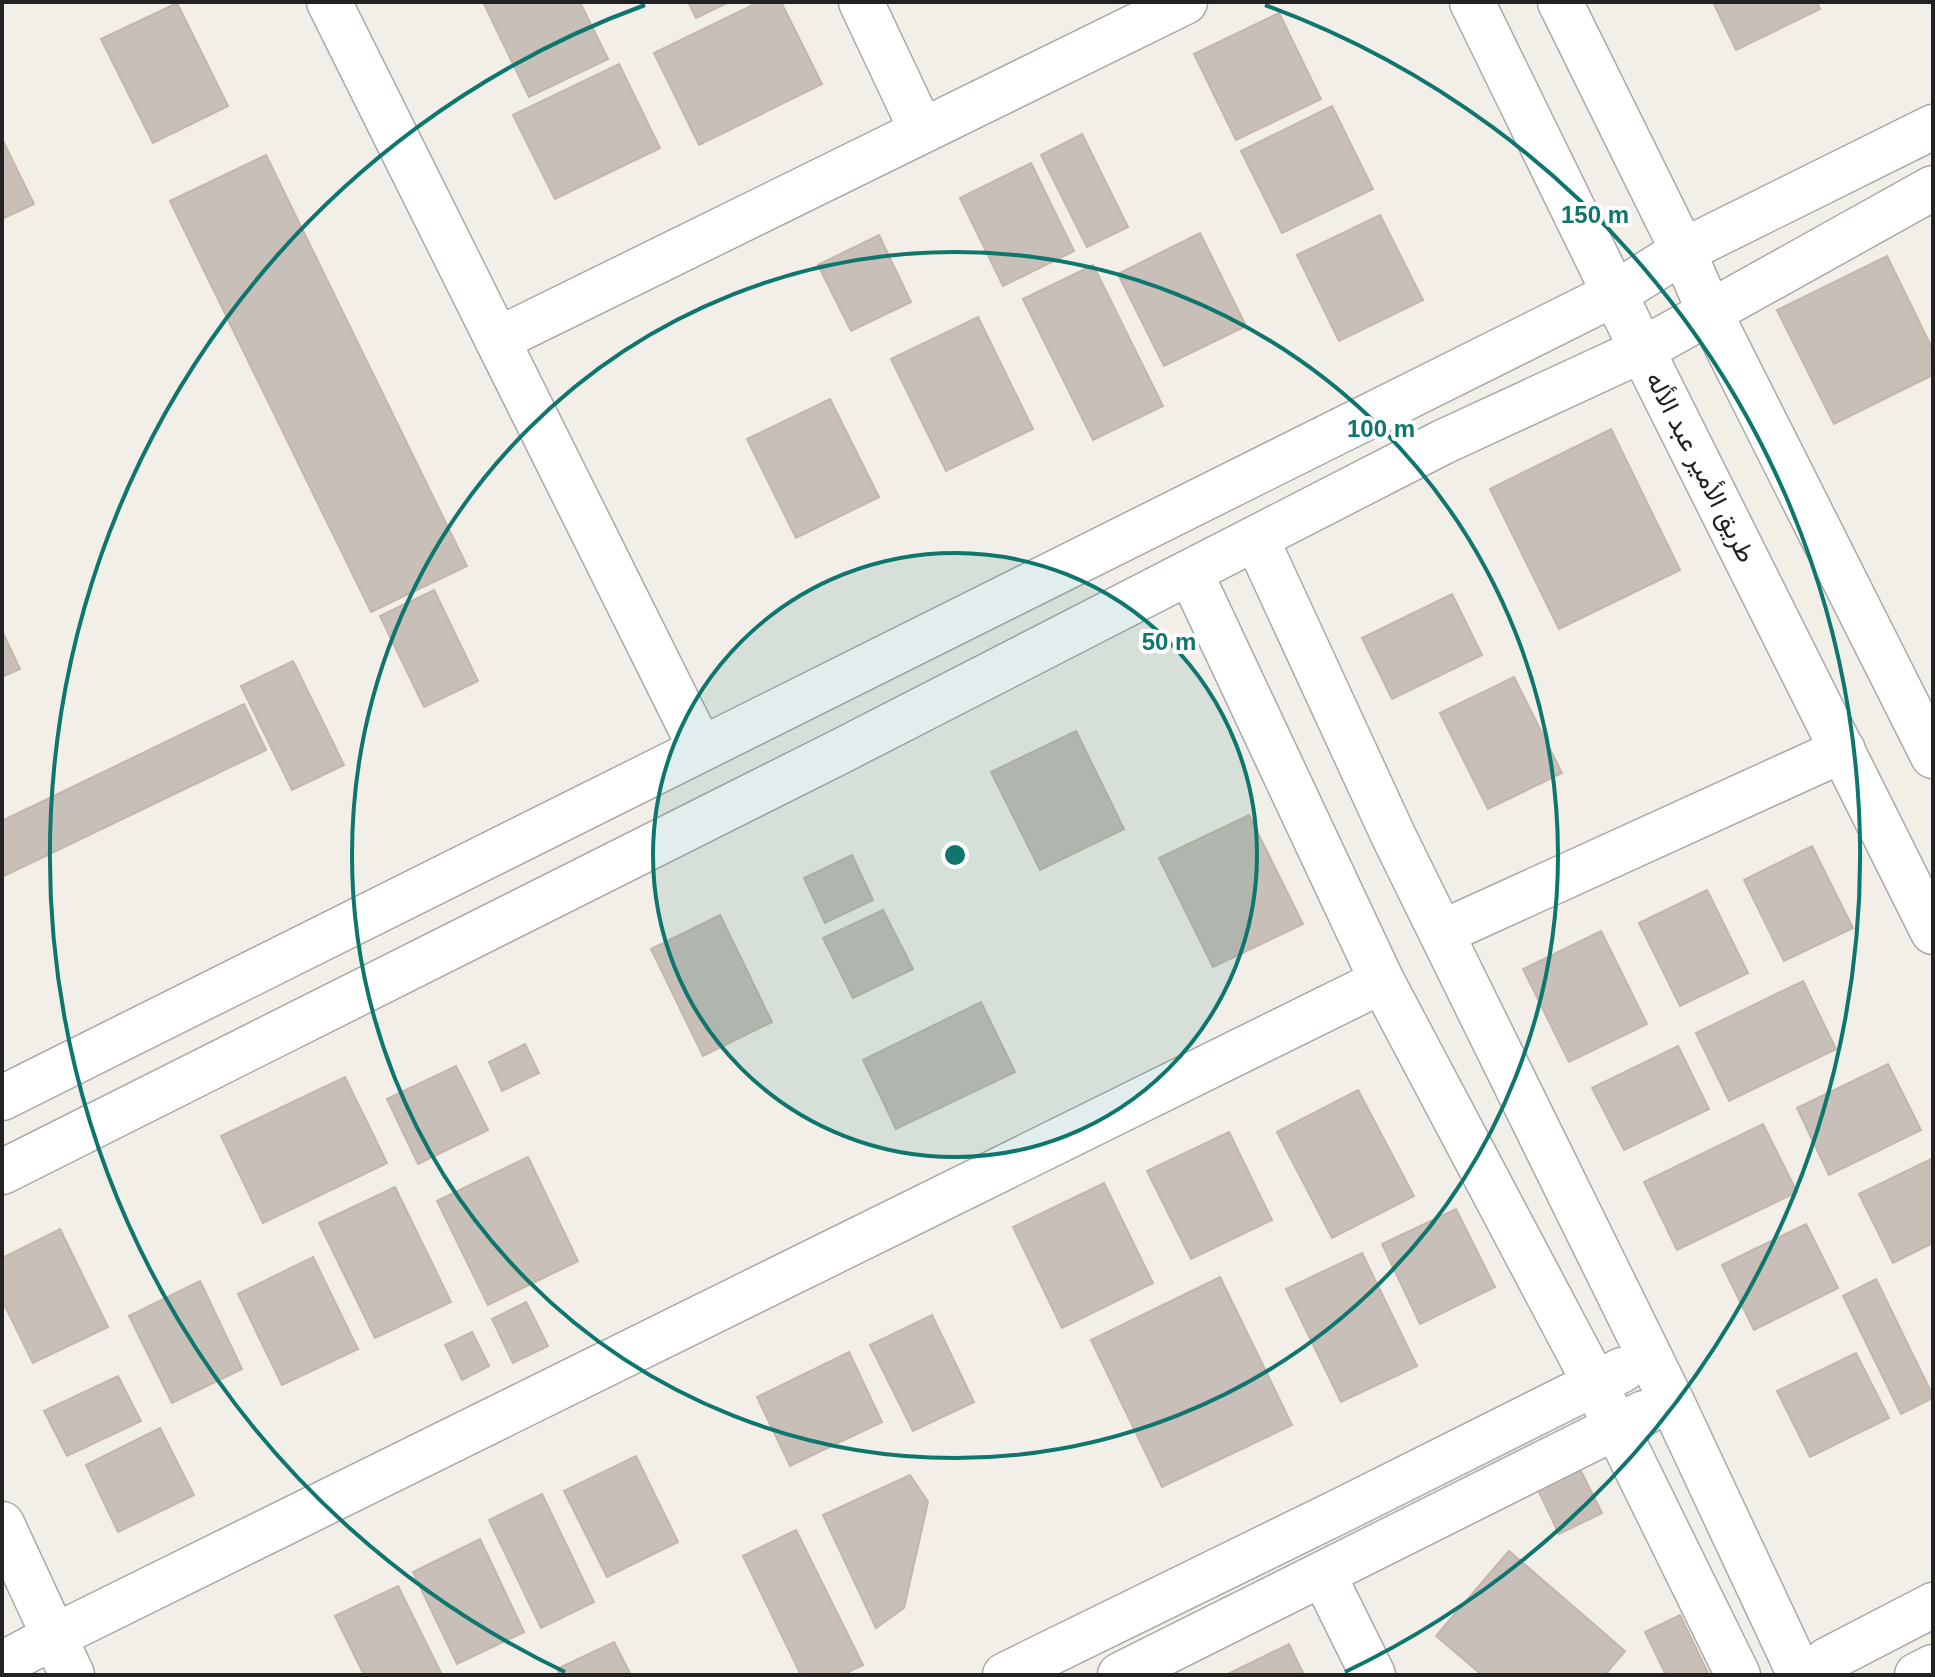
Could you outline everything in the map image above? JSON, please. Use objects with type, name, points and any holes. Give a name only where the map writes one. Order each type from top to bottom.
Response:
[{"type":"street","points":[[329,2],[701,749]]},
{"type":"street","points":[[861,2],[922,131]]},
{"type":"street","points":[[497,340],[1185,2]]},
{"type":"street","name":"طريق الأمير عبد الأله","points":[[1472,2],[1933,932]]},
{"type":"street","points":[[1560,2],[1683,251],[1710,313],[1933,756]]},
{"type":"street","points":[[2,1098],[1616,293],[1683,251],[1933,127]]},
{"type":"street","points":[[2,1172],[841,751],[1443,442],[1642,350],[1933,188]]},
{"type":"street","points":[[1256,538],[1394,837],[1671,1400],[1800,1675]]},
{"type":"street","points":[[1190,572],[1382,981],[1594,1383],[1738,1675]]},
{"type":"street","points":[[1441,933],[1843,750]]},
{"type":"street","points":[[2,1664],[62,1656],[1382,981]]},
{"type":"street","points":[[1005,1675],[1649,1356]]},
{"type":"street","points":[[1120,1675],[1671,1400]]},
{"type":"street","points":[[2,1524],[62,1656]]},
{"type":"street","points":[[1323,1574],[1373,1675]]},
{"type":"street","points":[[1822,1675],[1827,1660],[1933,1605]]},
{"type":"street","points":[[1917,1675],[1933,1667]]},
{"type":"building","points":[[483,2],[580,2],[608,59],[529,97]]},
{"type":"building","points":[[688,2],[729,2],[696,18]]},
{"type":"building","points":[[759,2],[781,2],[822,84],[699,145],[654,53]]},
{"type":"building","points":[[1713,2],[1817,2],[1820,9],[1736,50]]},
{"type":"building","points":[[177,3],[228,106],[153,143],[101,39]]},
{"type":"building","points":[[1279,13],[1321,99],[1236,140],[1194,54]]},
{"type":"building","points":[[619,64],[660,148],[555,199],[513,115]]},
{"type":"building","points":[[1332,106],[1373,189],[1282,233],[1241,151]]},
{"type":"building","points":[[1082,134],[1128,227],[1087,247],[1041,155]]},
{"type":"building","points":[[2,139],[34,204],[2,219]]},
{"type":"building","points":[[266,155],[467,566],[371,612],[170,201]]},
{"type":"building","points":[[1031,163],[1074,251],[1003,286],[960,198]]},
{"type":"building","points":[[1380,215],[1423,300],[1339,341],[1297,255]]},
{"type":"building","points":[[1200,233],[1246,326],[1164,366],[1118,274]]},
{"type":"building","points":[[879,235],[911,302],[851,331],[818,265]]},
{"type":"building","points":[[1887,256],[1933,350],[1933,375],[1834,424],[1777,310]]},
{"type":"building","points":[[1093,265],[1163,406],[1093,440],[1023,299]]},
{"type":"building","points":[[978,317],[1033,429],[946,471],[891,359]]},
{"type":"building","points":[[830,399],[879,497],[796,538],[747,439]]},
{"type":"building","points":[[1611,429],[1680,570],[1559,629],[1490,489]]},
{"type":"building","points":[[434,590],[478,681],[424,707],[380,616]]},
{"type":"building","points":[[1452,594],[1482,655],[1392,699],[1362,638]]},
{"type":"building","points":[[2,631],[20,669],[2,677]]},
{"type":"building","points":[[293,661],[344,765],[292,790],[241,686]]},
{"type":"building","points":[[1514,677],[1562,773],[1488,809],[1440,713]]},
{"type":"building","points":[[244,704],[266,750],[2,877],[2,821]]},
{"type":"building","points":[[1076,731],[1124,829],[1040,870],[991,772]]},
{"type":"building","points":[[1249,815],[1303,924],[1213,967],[1159,858]]},
{"type":"building","points":[[1812,846],[1853,928],[1784,961],[1744,880]]},
{"type":"building","points":[[852,855],[873,900],[825,923],[804,878]]},
{"type":"building","points":[[1707,890],[1748,973],[1680,1006],[1639,923]]},
{"type":"building","points":[[883,910],[913,969],[853,998],[823,938]]},
{"type":"building","points":[[720,915],[772,1022],[703,1056],[651,949]]},
{"type":"building","points":[[1601,931],[1647,1024],[1569,1062],[1523,969]]},
{"type":"building","points":[[1803,981],[1836,1049],[1729,1101],[1696,1033]]},
{"type":"building","points":[[981,1002],[1015,1072],[896,1129],[863,1060]]},
{"type":"building","points":[[525,1044],[539,1073],[502,1091],[489,1062]]},
{"type":"building","points":[[1678,1046],[1709,1109],[1624,1150],[1592,1088]]},
{"type":"building","points":[[1888,1064],[1921,1130],[1829,1175],[1797,1108]]},
{"type":"building","points":[[456,1066],[488,1130],[418,1164],[387,1099]]},
{"type":"building","points":[[345,1077],[387,1163],[263,1223],[221,1136]]},
{"type":"building","points":[[1358,1090],[1414,1196],[1332,1238],[1277,1132]]},
{"type":"building","points":[[1763,1124],[1797,1192],[1677,1250],[1644,1182]]},
{"type":"building","points":[[1229,1132],[1272,1220],[1191,1259],[1147,1171]]},
{"type":"building","points":[[528,1157],[578,1261],[488,1305],[437,1201]]},
{"type":"building","points":[[1933,1158],[1933,1243],[1893,1263],[1859,1194]]},
{"type":"building","points":[[1104,1183],[1153,1283],[1062,1328],[1013,1227]]},
{"type":"building","points":[[395,1187],[451,1302],[375,1338],[319,1223]]},
{"type":"building","points":[[1456,1209],[1495,1287],[1420,1324],[1382,1244]]},
{"type":"building","points":[[1806,1224],[1838,1288],[1754,1330],[1722,1265]]},
{"type":"building","points":[[60,1229],[108,1327],[33,1363],[2,1300],[2,1258]]},
{"type":"building","points":[[1362,1253],[1417,1366],[1341,1402],[1286,1289]]},
{"type":"building","points":[[313,1257],[358,1349],[282,1385],[238,1294]]},
{"type":"building","points":[[1220,1277],[1292,1425],[1162,1487],[1091,1340]]},
{"type":"building","points":[[1876,1279],[1933,1396],[1901,1414],[1843,1296]]},
{"type":"building","points":[[200,1281],[242,1369],[172,1403],[129,1316]]},
{"type":"building","points":[[526,1302],[548,1346],[513,1363],[492,1319]]},
{"type":"building","points":[[932,1315],[974,1402],[913,1431],[870,1345]]},
{"type":"building","points":[[472,1332],[489,1366],[462,1380],[445,1345]]},
{"type":"building","points":[[849,1352],[882,1422],[790,1466],[757,1397]]},
{"type":"building","points":[[1856,1353],[1889,1418],[1810,1457],[1777,1391]]},
{"type":"building","points":[[118,1376],[141,1421],[67,1456],[44,1411]]},
{"type":"building","points":[[160,1428],[194,1495],[118,1532],[86,1465]]},
{"type":"building","points":[[636,1456],[678,1542],[607,1577],[564,1491]]},
{"type":"building","points":[[1580,1469],[1602,1513],[1559,1534],[1538,1490]]},
{"type":"building","points":[[910,1475],[928,1502],[904,1608],[876,1628],[823,1515]]},
{"type":"building","points":[[542,1494],[594,1602],[541,1628],[489,1520]]},
{"type":"building","points":[[796,1530],[863,1665],[842,1675],[801,1675],[743,1556]]},
{"type":"building","points":[[480,1539],[524,1632],[457,1664],[413,1572]]},
{"type":"building","points":[[1509,1551],[1625,1651],[1605,1675],[1482,1675],[1436,1636]]},
{"type":"building","points":[[398,1586],[442,1675],[364,1675],[335,1616]]},
{"type":"building","points":[[1680,1615],[1709,1675],[1666,1675],[1645,1632]]},
{"type":"building","points":[[614,1642],[631,1675],[560,1675],[557,1669]]},
{"type":"building","points":[[1289,1644],[1304,1675],[1226,1675]]}]
